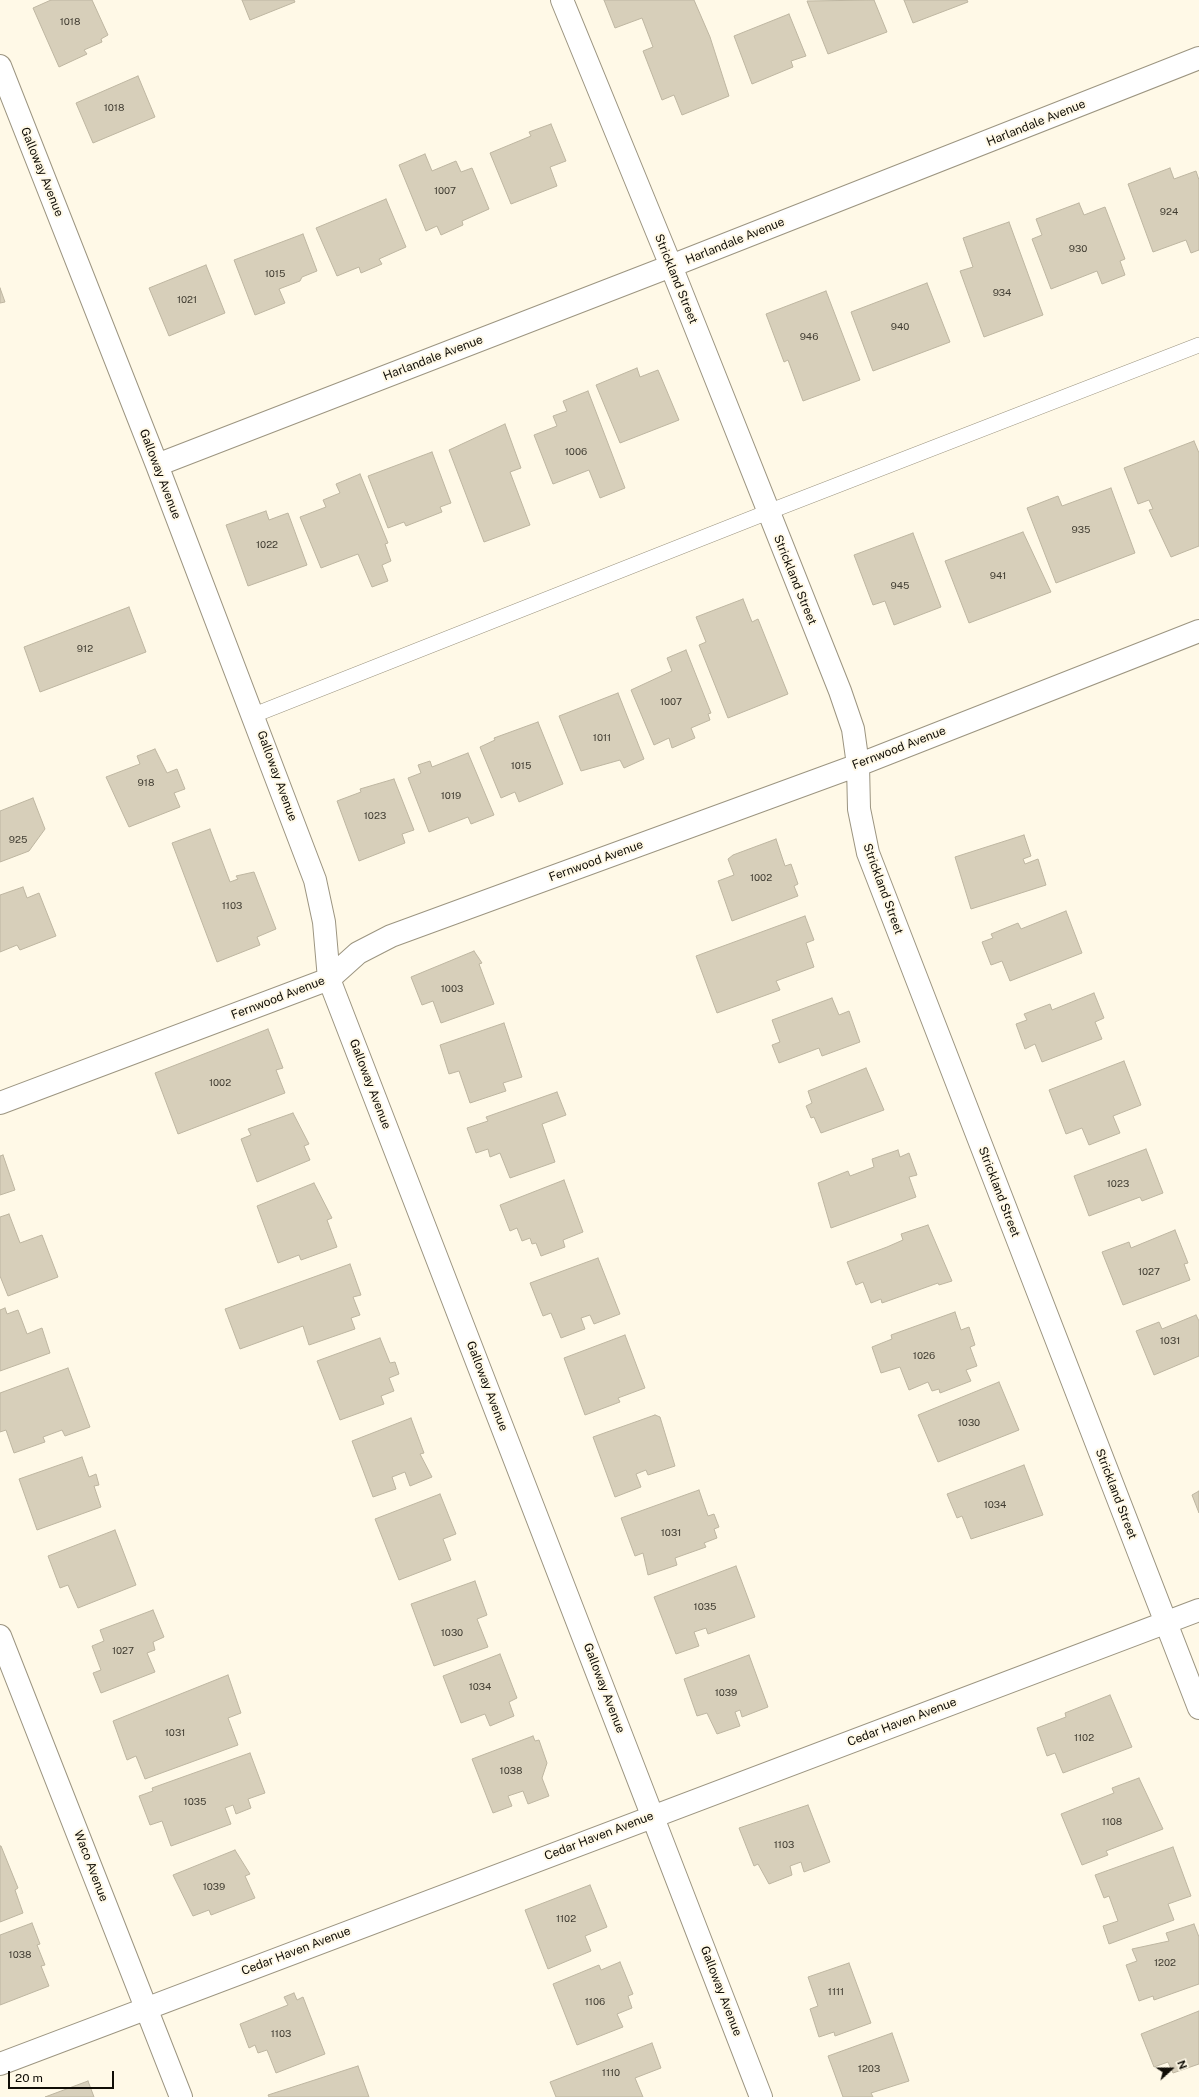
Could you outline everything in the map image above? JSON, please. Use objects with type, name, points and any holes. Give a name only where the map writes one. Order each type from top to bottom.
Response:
[{"type":"street","name":"Strickland Street","points":[[562,0],[671,266],[840,691],[853,729],[858,765],[859,809],[868,853],[1199,1708]]},
{"type":"street","name":"Harlandale Avenue","points":[[157,465],[671,266],[1199,58]]},
{"type":"street","name":"Galloway Avenue","points":[[0,66],[254,714],[316,880],[324,922],[329,979],[654,1816],[761,2097]]},
{"type":"street","name":"Fernwood Avenue","points":[[0,1103],[329,979],[358,953],[391,936],[858,765],[1199,631]]},
{"type":"street","name":"Cedar Haven Avenue","points":[[0,2064],[1199,1610]]},
{"type":"street","name":"Waco Avenue","points":[[0,1636],[181,2097]]},
{"type":"lane","points":[[254,714],[768,512],[1199,345]]},
{"type":"building","points":[[51,0],[92,0],[108,35],[101,39],[102,42],[84,50],[87,54],[59,67],[33,8]]},
{"type":"building","points":[[242,0],[294,0],[295,2],[250,20]]},
{"type":"building","points":[[604,0],[694,0],[710,37],[729,96],[682,115],[674,95],[662,100],[643,51],[653,47],[642,18],[615,28]]},
{"type":"building","points":[[874,0],[887,32],[828,54],[807,1]]},
{"type":"building","points":[[904,0],[967,0],[968,2],[913,23]]},
{"type":"building","points":[[789,14],[806,56],[791,61],[793,67],[752,84],[734,36]]},
{"type":"building","points":[[138,76],[155,117],[93,143],[76,103]]},
{"type":"building","points":[[551,124],[566,161],[550,167],[557,186],[511,204],[490,153],[531,136],[529,132]]},
{"type":"building","points":[[425,154],[432,171],[456,161],[461,172],[472,168],[489,209],[462,221],[463,225],[441,235],[437,226],[426,231],[399,165]]},
{"type":"building","points":[[1170,168],[1174,179],[1196,171],[1199,180],[1199,250],[1191,253],[1186,240],[1153,252],[1128,184]]},
{"type":"building","points":[[386,199],[406,247],[379,259],[382,264],[361,273],[359,267],[337,276],[316,228]]},
{"type":"building","points":[[1079,203],[1084,215],[1105,207],[1125,259],[1120,261],[1125,275],[1102,284],[1097,271],[1051,289],[1032,239],[1042,235],[1036,219]]},
{"type":"building","points":[[1009,222],[1043,315],[984,337],[960,271],[973,267],[963,238]]},
{"type":"building","points":[[303,234],[317,271],[302,277],[300,281],[279,289],[285,303],[255,315],[234,260]]},
{"type":"building","points":[[206,265],[225,313],[169,336],[149,288]]},
{"type":"building","points":[[927,283],[950,342],[873,371],[851,312]]},
{"type":"building","points":[[0,288],[5,302],[0,303]]},
{"type":"building","points":[[826,291],[860,380],[803,401],[788,360],[784,362],[766,314]]},
{"type":"building","points":[[637,368],[640,377],[658,370],[679,420],[620,443],[596,385]]},
{"type":"building","points":[[588,391],[625,488],[600,498],[589,470],[553,484],[534,435],[557,426],[553,416],[567,411],[563,401]]},
{"type":"building","points":[[505,424],[521,468],[510,472],[530,525],[484,542],[449,450]]},
{"type":"building","points":[[1194,441],[1199,453],[1199,546],[1171,557],[1149,510],[1153,509],[1149,500],[1138,504],[1124,468]]},
{"type":"building","points":[[432,452],[451,503],[440,507],[442,512],[406,526],[404,522],[388,528],[368,476]]},
{"type":"building","points":[[360,474],[388,543],[385,544],[391,561],[382,565],[388,581],[372,587],[358,554],[321,568],[300,517],[326,507],[323,500],[340,493],[336,484]]},
{"type":"building","points":[[1111,488],[1135,553],[1056,583],[1027,508],[1058,496],[1062,506]]},
{"type":"building","points":[[266,511],[269,520],[288,513],[307,565],[248,586],[226,525]]},
{"type":"building","points":[[1023,532],[1051,592],[969,623],[945,561]]},
{"type":"building","points":[[913,533],[941,607],[894,625],[885,601],[873,605],[854,555]]},
{"type":"building","points":[[743,599],[752,622],[758,619],[788,694],[728,718],[699,645],[706,642],[696,617]]},
{"type":"building","points":[[129,607],[146,652],[40,692],[24,647]]},
{"type":"building","points":[[686,650],[711,713],[708,714],[710,720],[691,728],[695,738],[672,748],[669,738],[654,745],[631,690],[672,671],[667,658]]},
{"type":"building","points":[[618,693],[644,759],[624,768],[620,760],[581,771],[559,716]]},
{"type":"building","points":[[538,722],[563,784],[519,802],[515,792],[501,798],[480,747],[495,740],[494,738]]},
{"type":"building","points":[[155,749],[167,773],[177,769],[185,789],[174,793],[180,807],[129,827],[106,777],[140,764],[137,756]]},
{"type":"building","points":[[468,753],[494,815],[471,824],[468,817],[429,832],[408,778],[421,773],[418,765],[430,761],[432,767]]},
{"type":"building","points":[[394,779],[414,830],[402,834],[405,843],[359,861],[337,801],[361,792],[360,789]]},
{"type":"building","points":[[33,798],[45,829],[29,851],[0,862],[0,811]]},
{"type":"building","points":[[210,829],[230,882],[238,879],[236,876],[254,872],[276,929],[257,937],[260,945],[217,962],[172,843]]},
{"type":"building","points":[[1024,835],[1031,856],[1023,859],[1025,864],[1038,859],[1046,885],[971,909],[955,857]]},
{"type":"building","points":[[776,839],[785,866],[791,864],[798,884],[794,886],[798,896],[732,921],[718,881],[734,875],[728,859],[733,855]]},
{"type":"building","points":[[23,887],[27,898],[39,893],[56,936],[20,950],[17,945],[0,952],[0,895]]},
{"type":"building","points":[[1066,911],[1082,953],[1010,981],[1002,961],[991,965],[982,942],[993,938],[991,934],[1018,923],[1021,929]]},
{"type":"building","points":[[805,916],[814,940],[806,943],[814,967],[776,981],[780,990],[717,1013],[696,956]]},
{"type":"building","points":[[474,951],[482,963],[479,964],[494,1004],[441,1023],[433,1001],[422,1005],[411,977]]},
{"type":"building","points":[[1094,993],[1104,1018],[1095,1022],[1102,1039],[1042,1062],[1035,1044],[1025,1049],[1016,1024],[1027,1020],[1024,1014],[1050,1004],[1052,1010]]},
{"type":"building","points":[[832,998],[839,1015],[849,1011],[860,1042],[822,1056],[819,1048],[779,1063],[772,1045],[780,1042],[772,1020]]},
{"type":"building","points":[[504,1023],[522,1077],[503,1083],[506,1091],[470,1103],[459,1071],[449,1074],[440,1045]]},
{"type":"building","points":[[268,1029],[283,1068],[276,1070],[285,1093],[178,1134],[155,1073]]},
{"type":"building","points":[[1124,1061],[1141,1105],[1113,1116],[1120,1133],[1089,1145],[1082,1128],[1066,1134],[1049,1090]]},
{"type":"building","points":[[866,1068],[884,1110],[821,1133],[814,1117],[811,1118],[806,1106],[812,1103],[808,1091]]},
{"type":"building","points":[[557,1092],[566,1115],[542,1124],[555,1162],[510,1178],[500,1153],[490,1157],[488,1149],[476,1153],[467,1128],[488,1121],[486,1117]]},
{"type":"building","points":[[293,1113],[309,1144],[304,1146],[310,1160],[257,1182],[241,1139],[251,1135],[248,1129]]},
{"type":"building","points":[[1146,1149],[1163,1193],[1142,1201],[1140,1197],[1089,1216],[1074,1176]]},
{"type":"building","points":[[898,1150],[900,1157],[909,1153],[917,1175],[909,1177],[916,1197],[831,1228],[818,1183],[848,1171],[850,1176],[874,1167],[872,1159]]},
{"type":"building","points":[[3,1155],[15,1190],[0,1195],[0,1156]]},
{"type":"building","points":[[564,1180],[583,1232],[563,1240],[565,1247],[541,1256],[536,1243],[532,1244],[530,1238],[522,1241],[517,1228],[510,1231],[500,1205]]},
{"type":"building","points":[[314,1183],[332,1218],[327,1220],[337,1247],[301,1260],[299,1255],[278,1263],[257,1206]]},
{"type":"building","points":[[9,1214],[20,1243],[42,1235],[58,1277],[8,1296],[0,1276],[0,1217]]},
{"type":"building","points":[[928,1225],[952,1281],[939,1285],[938,1283],[882,1303],[881,1299],[871,1303],[863,1282],[856,1285],[847,1262],[903,1240],[901,1234]]},
{"type":"building","points":[[1175,1230],[1188,1263],[1184,1264],[1190,1280],[1123,1305],[1102,1252],[1129,1242],[1131,1248]]},
{"type":"building","points":[[598,1258],[620,1314],[594,1324],[590,1315],[581,1318],[585,1329],[561,1338],[551,1313],[543,1316],[530,1283]]},
{"type":"building","points":[[350,1264],[361,1295],[353,1297],[360,1315],[351,1318],[355,1329],[309,1345],[303,1326],[240,1349],[225,1309]]},
{"type":"building","points":[[5,1308],[7,1314],[18,1310],[27,1334],[42,1328],[50,1353],[0,1371],[0,1310]]},
{"type":"building","points":[[955,1312],[961,1330],[969,1327],[975,1345],[970,1347],[977,1366],[966,1370],[971,1381],[940,1393],[939,1389],[932,1391],[928,1382],[909,1390],[900,1367],[881,1373],[872,1347],[892,1339],[891,1335]]},
{"type":"building","points":[[1196,1315],[1199,1321],[1199,1356],[1154,1375],[1136,1331],[1159,1322],[1162,1329]]},
{"type":"building","points":[[625,1335],[645,1388],[618,1398],[620,1402],[585,1415],[564,1358]]},
{"type":"building","points":[[380,1338],[390,1363],[395,1362],[399,1374],[389,1378],[394,1391],[381,1396],[384,1404],[340,1420],[317,1361]]},
{"type":"building","points":[[68,1368],[90,1427],[65,1436],[62,1430],[43,1437],[45,1442],[14,1453],[6,1430],[0,1432],[0,1393]]},
{"type":"building","points":[[999,1382],[1019,1430],[938,1462],[918,1415]]},
{"type":"building","points":[[655,1415],[660,1417],[675,1466],[648,1475],[646,1470],[636,1474],[641,1487],[615,1497],[593,1437]]},
{"type":"building","points":[[411,1418],[424,1453],[420,1454],[432,1477],[410,1486],[405,1472],[392,1477],[396,1489],[373,1497],[352,1441]]},
{"type":"building","points":[[82,1457],[89,1477],[96,1474],[99,1485],[94,1486],[101,1507],[37,1530],[19,1479]]},
{"type":"building","points":[[1024,1465],[1043,1515],[971,1539],[962,1516],[957,1518],[947,1494]]},
{"type":"building","points":[[699,1490],[708,1516],[714,1514],[719,1527],[714,1529],[717,1538],[704,1543],[706,1547],[675,1558],[677,1565],[648,1575],[643,1553],[635,1556],[621,1518]]},
{"type":"building","points":[[1199,1491],[1199,1513],[1192,1495]]},
{"type":"building","points":[[440,1494],[456,1534],[443,1539],[451,1560],[399,1580],[375,1519]]},
{"type":"building","points":[[115,1530],[136,1585],[78,1608],[68,1585],[60,1588],[48,1556]]},
{"type":"building","points":[[736,1566],[755,1617],[708,1634],[706,1628],[694,1632],[699,1646],[676,1654],[654,1597]]},
{"type":"building","points":[[475,1581],[487,1615],[477,1619],[488,1647],[434,1666],[411,1604]]},
{"type":"building","points":[[153,1610],[164,1637],[153,1642],[155,1650],[147,1653],[155,1672],[101,1693],[93,1673],[101,1670],[92,1646],[104,1641],[100,1630]]},
{"type":"building","points":[[500,1654],[517,1698],[509,1702],[514,1716],[490,1726],[485,1714],[461,1723],[443,1676]]},
{"type":"building","points":[[749,1655],[768,1707],[742,1717],[740,1710],[735,1712],[740,1726],[717,1734],[707,1713],[697,1716],[684,1679]]},
{"type":"building","points":[[228,1675],[241,1713],[228,1718],[238,1745],[145,1779],[136,1756],[127,1760],[113,1721]]},
{"type":"building","points":[[1110,1695],[1132,1747],[1063,1773],[1055,1753],[1047,1756],[1037,1728],[1066,1717],[1065,1713]]},
{"type":"building","points":[[533,1736],[535,1741],[539,1740],[547,1763],[542,1778],[549,1796],[528,1804],[523,1791],[508,1796],[512,1806],[493,1813],[472,1759]]},
{"type":"building","points":[[250,1753],[265,1793],[248,1799],[251,1808],[236,1814],[233,1805],[225,1808],[231,1824],[171,1846],[162,1821],[150,1825],[139,1796],[153,1791],[152,1788]]},
{"type":"building","points":[[1139,1778],[1163,1829],[1106,1851],[1108,1855],[1082,1865],[1061,1814],[1114,1793],[1112,1788]]},
{"type":"building","points":[[808,1805],[830,1862],[804,1872],[801,1862],[790,1866],[792,1875],[769,1884],[758,1864],[754,1866],[739,1828]]},
{"type":"building","points":[[0,1846],[18,1888],[15,1890],[23,1913],[0,1922]]},
{"type":"building","points":[[1173,1847],[1191,1896],[1168,1904],[1174,1920],[1109,1944],[1103,1926],[1118,1921],[1109,1896],[1104,1898],[1095,1875]]},
{"type":"building","points":[[235,1850],[250,1874],[245,1876],[255,1898],[211,1915],[209,1910],[193,1916],[173,1875]]},
{"type":"building","points":[[590,1885],[607,1927],[585,1936],[591,1951],[548,1969],[525,1910]]},
{"type":"building","points":[[32,1923],[40,1944],[37,1945],[45,1965],[41,1966],[49,1986],[0,2005],[0,1935]]},
{"type":"building","points":[[1194,1924],[1199,1937],[1199,1984],[1154,2000],[1153,1996],[1139,2001],[1126,1965],[1137,1961],[1132,1949],[1169,1941],[1166,1933]]},
{"type":"building","points":[[620,1962],[633,1994],[628,1996],[632,2008],[617,2014],[623,2027],[577,2045],[553,1984],[599,1965],[601,1970]]},
{"type":"building","points":[[849,1963],[871,2023],[835,2036],[834,2032],[819,2037],[810,2009],[818,2006],[808,1977]]},
{"type":"building","points":[[294,1993],[297,2000],[303,1997],[325,2054],[276,2073],[267,2050],[258,2053],[255,2045],[249,2048],[240,2024],[288,2005],[284,1997]]},
{"type":"building","points":[[1199,2011],[1199,2064],[1173,2073],[1168,2062],[1154,2067],[1141,2034]]},
{"type":"building","points":[[892,2033],[909,2081],[871,2093],[873,2097],[843,2097],[828,2056]]},
{"type":"building","points":[[652,2043],[661,2068],[635,2078],[643,2097],[556,2097],[550,2082]]},
{"type":"building","points":[[358,2066],[369,2097],[269,2097],[268,2095]]},
{"type":"building","points":[[88,2081],[94,2097],[45,2097]]}]
